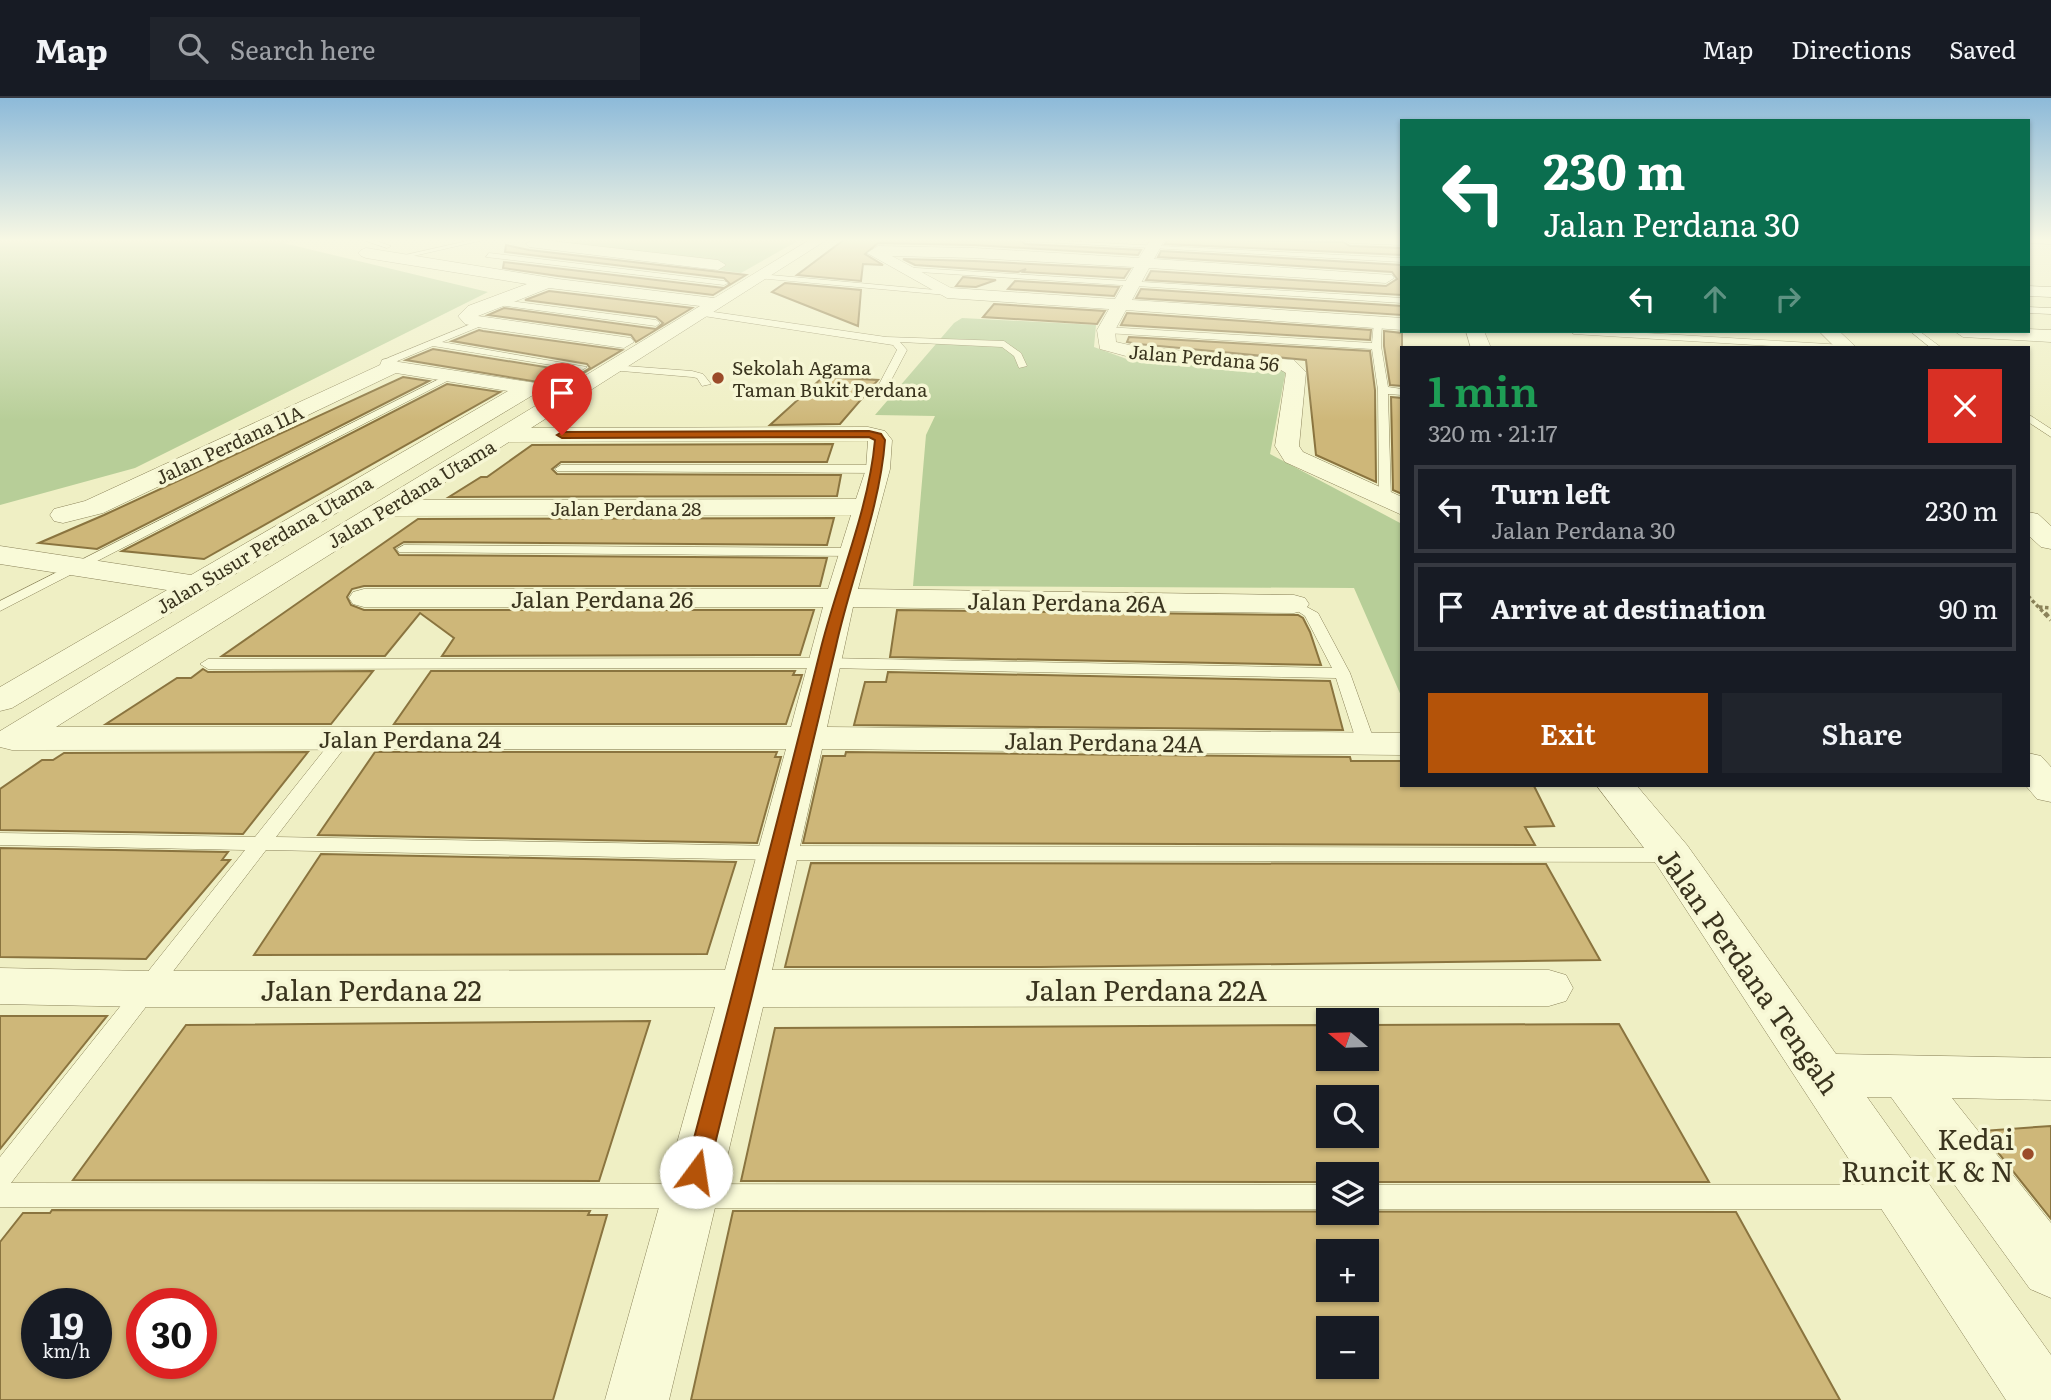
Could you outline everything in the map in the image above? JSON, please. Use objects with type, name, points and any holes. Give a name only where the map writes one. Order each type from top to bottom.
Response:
[{"type":"street","points":[[501,300],[467,316],[482,322],[624,342]]},
{"type":"street","name":"Jalan Perdana Utama","points":[[7,742],[506,435],[612,368],[712,300]]},
{"type":"street","points":[[1036,300],[1400,324]]},
{"type":"street","name":"Jalan Perdana 56","points":[[1123,300],[1106,330],[1107,345],[1120,350],[1266,361],[1294,368],[1296,372],[1287,446],[1294,457],[1394,503]]},
{"type":"street","points":[[1830,333],[1843,346]]},
{"type":"street","points":[[2012,333],[2046,345]]},
{"type":"street","points":[[391,366],[450,377],[572,393]]},
{"type":"street","name":"Jalan Perdana 11A","points":[[63,515],[94,507],[391,366]]},
{"type":"street","name":"Jalan Susur Perdana Utama","points":[[0,701],[528,388]]},
{"type":"street","points":[[506,435],[877,436],[880,440],[878,469],[840,598],[779,853],[637,1400]]},
{"type":"street","name":"Jalan Perdana 28","points":[[385,508],[867,507]]},
{"type":"street","points":[[2030,522],[2051,541]]},
{"type":"street","points":[[2030,548],[2051,550]]},
{"type":"street","points":[[0,555],[195,586]]},
{"type":"street","name":"Jalan Perdana 26","points":[[364,598],[840,598]]},
{"type":"street","name":"Jalan Perdana 26A","points":[[840,598],[1294,604]]},
{"type":"street","name":"Jalan Perdana 24","points":[[7,742],[343,738],[806,738]]},
{"type":"street","name":"Jalan Perdana 24A","points":[[806,738],[1400,744]]},
{"type":"street","points":[[2030,766],[2051,790]]},
{"type":"street","name":"Jalan Perdana Tengah","points":[[1617,787],[1672,855],[2044,1400]]},
{"type":"street","name":"Jalan Perdana 22","points":[[0,986],[147,989],[743,989]]},
{"type":"street","name":"Jalan Perdana 22A","points":[[743,989],[1549,988]]},
{"type":"street","points":[[1824,1075],[2051,1079]]},
{"type":"street","points":[[1904,1076],[2051,1269]]},
{"type":"lane","points":[[716,300],[896,343],[902,350],[881,390]]},
{"type":"lane","points":[[1364,300],[1400,302]]},
{"type":"lane","points":[[494,302],[656,323]]},
{"type":"lane","points":[[2030,310],[2051,311]]},
{"type":"lane","points":[[391,366],[391,360],[482,322]]},
{"type":"lane","points":[[1378,322],[1376,346],[1394,503]]},
{"type":"lane","points":[[1106,330],[1376,346]]},
{"type":"lane","points":[[1606,333],[1813,346]]},
{"type":"lane","points":[[1917,333],[1934,346]]},
{"type":"lane","points":[[884,339],[995,342],[1012,347],[1021,366]]},
{"type":"lane","points":[[430,343],[582,367]]},
{"type":"lane","points":[[612,368],[692,374],[700,376],[706,384]]},
{"type":"lane","points":[[0,607],[450,377]]},
{"type":"lane","points":[[1383,390],[1400,392]]},
{"type":"lane","points":[[2031,421],[2051,424]]},
{"type":"lane","points":[[2031,421],[2051,434]]},
{"type":"lane","points":[[561,469],[878,469]]},
{"type":"lane","points":[[404,549],[853,552]]},
{"type":"lane","points":[[1294,604],[1311,613],[1342,673],[1366,743]]},
{"type":"lane","points":[[208,664],[825,663],[1342,673]]},
{"type":"lane","points":[[0,1177],[343,738]]},
{"type":"lane","points":[[0,839],[779,853],[1672,855]]},
{"type":"lane","points":[[0,1195],[1316,1197]]},
{"type":"lane","points":[[1379,1197],[1905,1197]]},
{"type":"path","points":[[2030,598],[2051,620]]},
{"type":"path","points":[[2038,607],[2051,608]]},
{"type":"green space","points":[[0,300],[472,300],[135,468],[0,505]]},
{"type":"green space","points":[[962,318],[1096,325],[1094,347],[1132,361],[1286,370],[1270,454],[1400,523],[1400,693],[1354,588],[913,586],[926,435],[935,416],[875,415],[954,323]]},
{"type":"building","points":[[525,300],[623,300],[692,308],[636,342],[631,335],[488,315],[504,308],[656,329],[663,323],[656,317]]},
{"type":"building","points":[[792,300],[860,300],[858,326]]},
{"type":"building","points":[[1164,300],[1306,300],[1400,306],[1400,315]]},
{"type":"building","points":[[994,304],[1105,311],[1097,324],[983,317]]},
{"type":"building","points":[[1127,313],[1371,330],[1370,340],[1121,325]]},
{"type":"building","points":[[479,330],[622,350],[562,386],[406,360],[433,349],[582,373],[590,368],[587,364],[452,341]]},
{"type":"building","points":[[1384,331],[1402,333],[1400,386],[1390,385]]},
{"type":"building","points":[[1129,337],[1370,351],[1375,390],[1376,482],[1316,455],[1306,360],[1138,344],[1127,342]]},
{"type":"building","points":[[403,377],[429,381],[97,549],[39,543],[104,515]]},
{"type":"building","points":[[823,377],[878,380],[840,424],[770,425]]},
{"type":"building","points":[[447,384],[500,392],[204,559],[122,551]]},
{"type":"building","points":[[1391,397],[1400,398],[1400,493],[1393,490]]},
{"type":"building","points":[[833,444],[827,462],[561,462],[552,469],[557,474],[841,475],[837,496],[449,497],[481,477],[487,477],[532,445]]},
{"type":"building","points":[[834,518],[827,545],[404,542],[394,548],[399,555],[827,558],[820,586],[364,586],[352,589],[347,597],[351,605],[364,610],[814,610],[800,655],[442,656],[454,638],[420,613],[385,656],[222,656],[418,519]]},
{"type":"building","points":[[897,610],[1298,615],[1303,618],[1310,632],[1321,665],[890,657]]},
{"type":"building","points":[[203,669],[208,672],[373,671],[331,724],[106,724],[177,678],[191,678]]},
{"type":"building","points":[[431,671],[795,671],[793,675],[802,675],[786,724],[394,724]]},
{"type":"building","points":[[888,672],[1330,681],[1343,730],[854,725],[865,682],[886,682]]},
{"type":"building","points":[[308,752],[243,834],[0,830],[0,789],[42,760],[53,760],[64,753]]},
{"type":"building","points":[[375,752],[777,752],[775,757],[781,757],[757,843],[318,835]]},
{"type":"building","points":[[846,752],[1350,757],[1351,761],[1400,761],[1400,787],[1534,787],[1554,826],[1525,827],[1535,845],[803,843],[823,756],[845,756]]},
{"type":"building","points":[[0,848],[228,852],[222,860],[230,860],[146,959],[0,957]]},
{"type":"building","points":[[321,854],[736,862],[707,954],[254,955]]},
{"type":"building","points":[[811,863],[1546,864],[1600,960],[1041,967],[785,967]]},
{"type":"building","points":[[0,1016],[107,1016],[0,1149]]},
{"type":"building","points":[[650,1021],[599,1181],[73,1180],[186,1025]]},
{"type":"building","points":[[1619,1024],[1709,1182],[1379,1182],[1379,1162],[1316,1162],[1316,1182],[741,1181],[775,1028],[1316,1025],[1316,1071],[1379,1071],[1379,1025]]},
{"type":"building","points":[[2051,1126],[2051,1219],[1981,1131]]},
{"type":"building","points":[[52,1210],[590,1211],[588,1215],[607,1215],[553,1400],[0,1400],[0,1242],[23,1213],[50,1213]]},
{"type":"building","points":[[733,1211],[1316,1212],[1316,1225],[1379,1225],[1379,1212],[1736,1212],[1840,1400],[691,1400]]},
{"type":"place","name":"Sekolah Agama Taman Bukit Perdana","points":[[718,378]]},
{"type":"place","name":"Kedai Runcit K & N","points":[[2028,1154]]},
{"type":"route","points":[[562,435],[869,434],[880,440],[878,469],[840,598],[779,853],[696,1172]]}]
